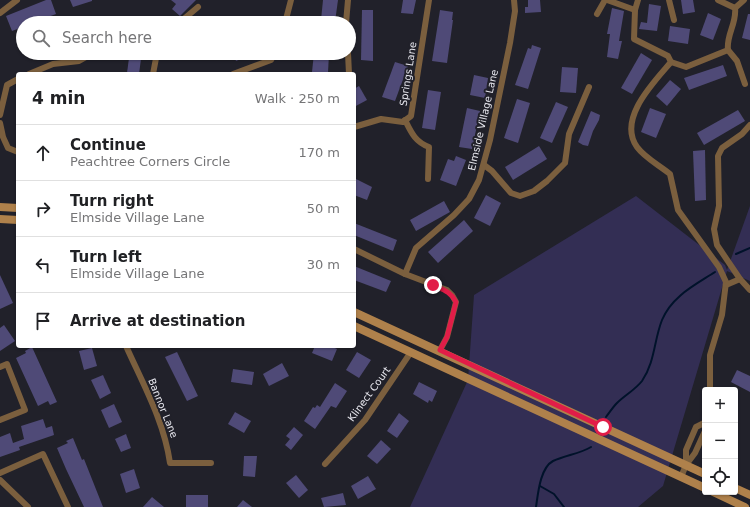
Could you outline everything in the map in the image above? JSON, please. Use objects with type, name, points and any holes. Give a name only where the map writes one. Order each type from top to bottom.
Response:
[{"type":"street","points":[[0,13],[17,0]]},
{"type":"street","points":[[288,16],[291,0]]},
{"type":"street","points":[[347,16],[348,0]]},
{"type":"street","name":"Springs Lane","points":[[356,126],[381,119],[403,122],[411,116],[429,0]]},
{"type":"street","name":"Elmside Village Lane","points":[[405,274],[416,248],[454,215],[469,199],[480,180],[510,44],[515,11],[514,0]]},
{"type":"street","points":[[597,14],[606,0],[634,10]]},
{"type":"street","points":[[638,0],[634,10],[634,39],[668,56],[671,62],[686,67],[728,50]]},
{"type":"street","points":[[669,0],[674,20]]},
{"type":"street","points":[[718,0],[735,8]]},
{"type":"street","points":[[735,8],[744,0]]},
{"type":"street","points":[[188,16],[198,8]]},
{"type":"street","points":[[735,8],[736,16],[727,43],[728,50],[737,61],[746,84]]},
{"type":"street","points":[[34,72],[53,64],[81,60]]},
{"type":"street","points":[[153,72],[154,60]]},
{"type":"street","points":[[238,72],[271,60]]},
{"type":"street","points":[[348,60],[349,72]]},
{"type":"street","points":[[671,62],[649,87],[636,110],[632,124],[632,134],[636,145],[643,154],[670,174],[678,210],[719,267],[726,283],[722,315],[710,355],[710,387]]},
{"type":"street","points":[[0,115],[7,85],[16,80]]},
{"type":"street","points":[[484,165],[492,171],[511,194],[520,196],[534,191],[547,181],[565,163],[569,134],[589,88]]},
{"type":"street","points":[[405,120],[415,138],[429,147],[428,179]]},
{"type":"street","points":[[0,122],[3,137],[8,148],[16,151]]},
{"type":"street","points":[[750,125],[742,134],[722,148],[718,156],[719,206],[714,229],[717,245],[738,277],[750,290]]},
{"type":"street","points":[[0,208],[16,208]]},
{"type":"street","points":[[0,219],[16,220]]},
{"type":"street","points":[[356,251],[405,274],[447,290],[452,295],[456,302],[447,337],[440,350]]},
{"type":"street","points":[[726,283],[738,277]]},
{"type":"street","points":[[356,313],[440,350],[702,473]]},
{"type":"street","points":[[356,327],[702,487]]},
{"type":"street","name":"Bannor Lane","points":[[127,348],[160,424],[168,447],[170,463],[211,463]]},
{"type":"street","name":"Klinect Court","points":[[325,464],[365,420],[411,352]]},
{"type":"street","points":[[0,367],[7,364],[25,410],[0,420]]},
{"type":"street","points":[[686,465],[686,450],[696,427],[702,423]]},
{"type":"street","points":[[681,477],[686,465],[695,454],[702,437]]},
{"type":"street","points":[[0,473],[44,454],[68,507]]},
{"type":"street","points":[[0,480],[28,507]]},
{"type":"street","points":[[738,489],[750,495]]},
{"type":"street","points":[[719,495],[745,507]]},
{"type":"shaded area","points":[[636,196],[725,265],[727,270],[750,206],[750,281],[727,271],[663,486],[638,507],[410,507],[468,380],[474,295]]},
{"type":"building","points":[[46,0],[51,0],[56,14],[51,16],[16,16],[16,30],[12,31],[6,16]]},
{"type":"building","points":[[70,0],[92,0],[92,1],[73,7]]},
{"type":"building","points":[[171,0],[196,0],[180,16],[172,9],[176,4]]},
{"type":"building","points":[[323,0],[338,0],[336,16],[321,16]]},
{"type":"building","points":[[403,0],[416,0],[413,14],[401,13]]},
{"type":"building","points":[[528,0],[540,0],[541,12],[525,13],[525,7],[528,7]]},
{"type":"building","points":[[681,0],[693,0],[695,12],[683,14]]},
{"type":"building","points":[[649,4],[661,6],[657,31],[639,29],[641,22],[647,23]]},
{"type":"building","points":[[612,8],[624,11],[619,41],[622,41],[618,59],[607,57],[610,34],[607,34]]},
{"type":"building","points":[[362,10],[373,10],[373,61],[361,60]]},
{"type":"building","points":[[440,10],[453,12],[447,63],[432,61]]},
{"type":"building","points":[[708,13],[721,19],[713,40],[700,35]]},
{"type":"building","points":[[748,14],[750,14],[750,40],[742,38]]},
{"type":"building","points":[[670,26],[690,29],[688,44],[668,41]]},
{"type":"building","points":[[532,45],[541,48],[528,89],[515,85],[528,48],[531,49]]},
{"type":"building","points":[[641,53],[652,60],[632,94],[621,88]]},
{"type":"building","points":[[129,60],[141,60],[139,72],[127,72]]},
{"type":"building","points":[[313,60],[329,60],[328,72],[312,72]]},
{"type":"building","points":[[395,62],[408,66],[395,101],[382,97]]},
{"type":"building","points":[[723,65],[727,76],[689,90],[684,78]]},
{"type":"building","points":[[562,67],[578,68],[576,93],[560,92]]},
{"type":"building","points":[[474,75],[488,78],[485,98],[470,95]]},
{"type":"building","points":[[670,80],[681,89],[667,106],[656,96]]},
{"type":"building","points":[[359,86],[367,100],[356,106],[356,88]]},
{"type":"building","points":[[428,90],[441,92],[435,130],[422,128]]},
{"type":"building","points":[[517,99],[530,103],[518,143],[504,138]]},
{"type":"building","points":[[556,102],[568,107],[552,143],[540,138]]},
{"type":"building","points":[[467,108],[480,111],[472,149],[459,147]]},
{"type":"building","points":[[650,108],[666,114],[656,138],[641,132]]},
{"type":"building","points":[[738,110],[745,121],[704,145],[697,133]]},
{"type":"building","points":[[591,111],[600,115],[588,146],[578,142]]},
{"type":"building","points":[[539,146],[547,159],[513,180],[505,167]]},
{"type":"building","points":[[705,150],[706,200],[695,201],[693,151]]},
{"type":"building","points":[[456,156],[466,160],[456,186],[440,180],[448,159],[454,161]]},
{"type":"building","points":[[356,179],[372,187],[367,200],[356,196]]},
{"type":"building","points":[[486,195],[501,203],[490,226],[474,218]]},
{"type":"building","points":[[444,201],[450,212],[416,231],[410,220]]},
{"type":"building","points":[[464,220],[473,231],[438,263],[428,252]]},
{"type":"building","points":[[356,224],[397,240],[393,251],[356,236]]},
{"type":"building","points":[[356,267],[391,281],[386,292],[356,281]]},
{"type":"building","points":[[0,275],[13,303],[0,309]]},
{"type":"building","points":[[4,325],[15,341],[0,351],[0,328]]},
{"type":"building","points":[[32,348],[57,402],[50,405],[48,401],[38,406],[16,358],[26,353],[25,351]]},
{"type":"building","points":[[92,348],[97,366],[84,370],[79,351]]},
{"type":"building","points":[[314,348],[337,349],[332,361],[312,353]]},
{"type":"building","points":[[177,352],[198,396],[187,401],[165,357]]},
{"type":"building","points":[[357,352],[371,360],[359,378],[346,370]]},
{"type":"building","points":[[282,363],[289,376],[269,386],[263,374]]},
{"type":"building","points":[[233,369],[254,372],[252,385],[231,382]]},
{"type":"building","points":[[737,370],[750,376],[750,392],[731,382]]},
{"type":"building","points":[[103,375],[111,393],[100,399],[91,380]]},
{"type":"building","points":[[419,382],[437,391],[432,402],[429,400],[428,403],[413,394]]},
{"type":"building","points":[[335,383],[347,391],[336,408],[331,406],[315,429],[304,421],[313,407],[315,408],[317,405],[320,407]]},
{"type":"building","points":[[114,404],[122,422],[109,428],[101,410]]},
{"type":"building","points":[[235,412],[251,421],[244,433],[228,424]]},
{"type":"building","points":[[399,413],[409,421],[397,438],[387,431]]},
{"type":"building","points":[[43,419],[46,428],[52,426],[54,435],[19,447],[20,450],[0,457],[0,437],[10,433],[13,443],[24,439],[21,426]]},
{"type":"building","points":[[294,427],[303,435],[291,450],[285,445],[290,439],[286,436]]},
{"type":"building","points":[[126,434],[131,448],[121,452],[115,439]]},
{"type":"building","points":[[73,438],[82,460],[84,459],[103,507],[84,507],[66,469],[57,448],[68,443],[66,441]]},
{"type":"building","points":[[381,440],[391,449],[377,464],[367,456]]},
{"type":"building","points":[[244,456],[257,456],[255,477],[243,476]]},
{"type":"building","points":[[134,469],[140,488],[126,493],[120,474]]},
{"type":"building","points":[[296,475],[308,490],[299,498],[286,483]]},
{"type":"building","points":[[368,476],[376,489],[358,499],[351,486]]},
{"type":"building","points":[[343,493],[346,505],[324,507],[321,498]]},
{"type":"building","points":[[186,495],[208,495],[208,507],[186,507]]},
{"type":"building","points":[[152,497],[164,507],[143,507]]},
{"type":"building","points":[[243,500],[252,507],[237,507]]},
{"type":"waterway","points":[[736,254],[750,248]]},
{"type":"waterway","points":[[606,417],[617,403],[642,381],[652,359],[662,320],[672,304],[685,292],[715,272]]},
{"type":"waterway","points":[[536,507],[542,475],[549,464],[553,461],[591,447]]},
{"type":"waterway","points":[[540,486],[554,494],[564,507]]},
{"type":"route","points":[[433,285],[447,290],[456,302],[447,337],[440,350],[483,372],[603,427]]}]
